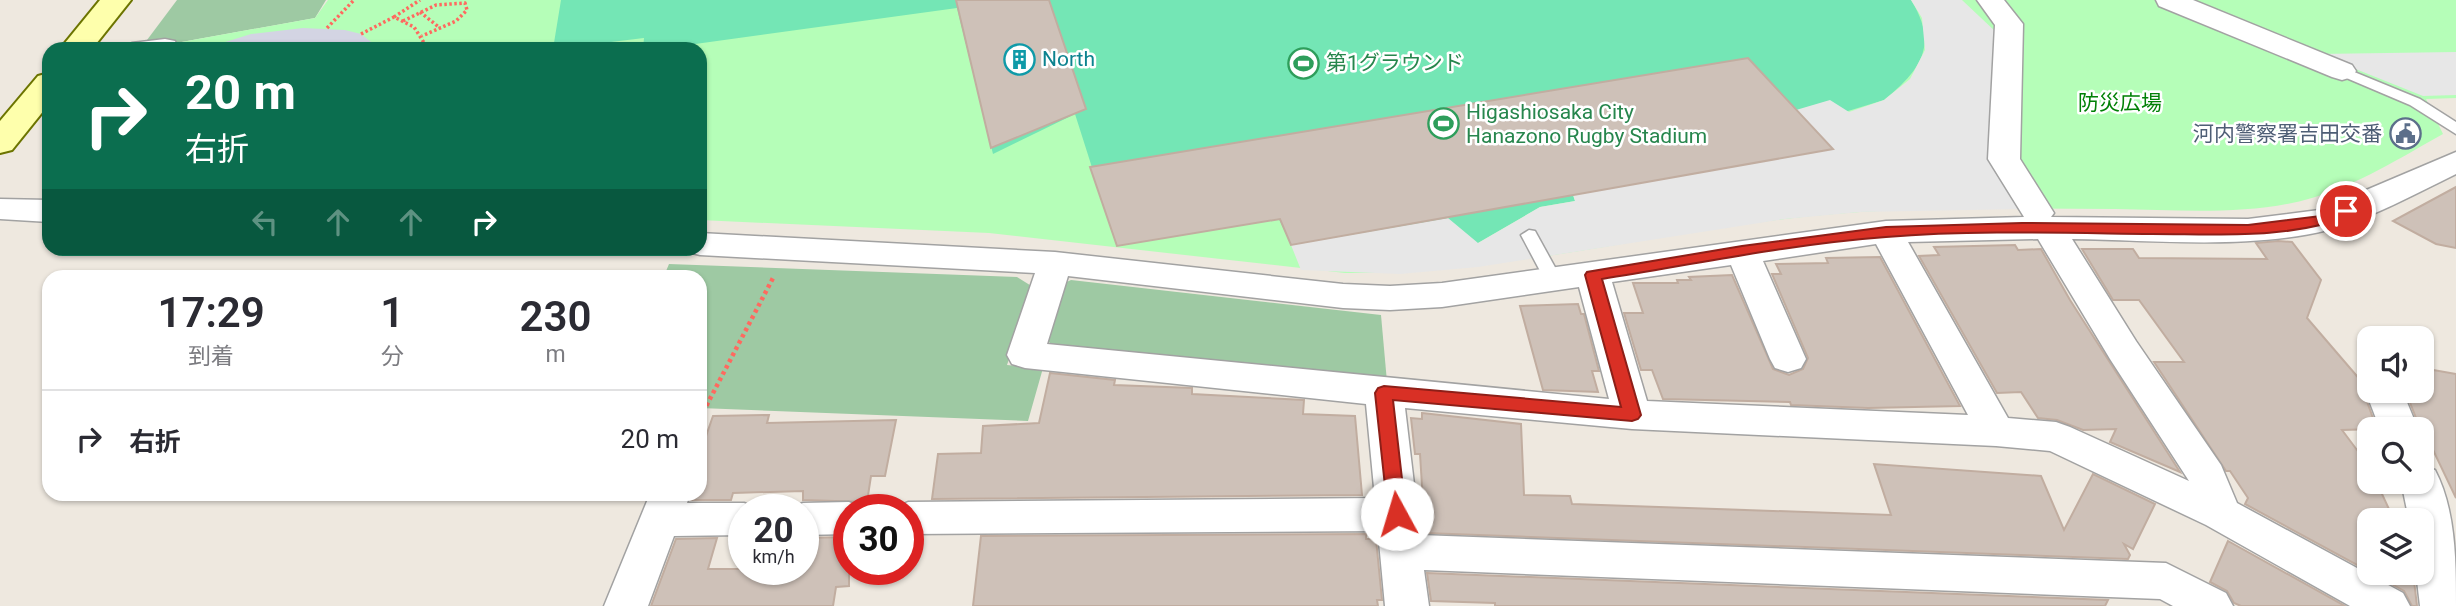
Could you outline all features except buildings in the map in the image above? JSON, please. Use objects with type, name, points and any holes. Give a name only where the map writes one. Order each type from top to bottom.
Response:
[{"type":"main road","points":[[82,42],[116,0]]},
{"type":"main road","points":[[0,143],[42,92]]},
{"type":"street","points":[[1990,0],[2009,24],[2004,159],[2123,350],[2207,476],[2220,513]]},
{"type":"street","points":[[2169,0],[2342,71]]},
{"type":"street","points":[[707,244],[1055,263],[1343,296],[1390,298],[1442,295],[1553,281],[1742,251],[1886,232],[2043,221],[2248,230],[2324,220],[2392,194],[2456,162]]},
{"type":"street","points":[[0,209],[42,211]]},
{"type":"street","points":[[1886,232],[1996,432]]},
{"type":"street","points":[[1742,251],[1788,359]]},
{"type":"street","points":[[1055,263],[1025,355],[1384,393],[1632,415],[1996,432],[2056,438],[2220,513],[2388,606]]},
{"type":"street","points":[[1593,275],[1632,415]]},
{"type":"street","points":[[1384,393],[1407,606]]},
{"type":"street","points":[[2434,490],[2442,606]]},
{"type":"street","points":[[626,606],[665,507],[728,517]]},
{"type":"street","points":[[924,518],[1399,533],[2166,581],[2211,606]]},
{"type":"lane","points":[[2342,71],[2415,102],[2456,129]]},
{"type":"lane","points":[[1529,235],[1553,281]]},
{"type":"path","points":[[327,28],[354,0]]},
{"type":"path","points":[[361,34],[419,0]]},
{"type":"path","points":[[403,21],[436,5],[465,3],[467,10],[456,21],[422,36]]},
{"type":"path","points":[[420,12],[440,28]]},
{"type":"path","points":[[394,17],[422,36],[425,42]]},
{"type":"path","points":[[707,405],[788,249]]},
{"type":"green space","points":[[177,0],[326,0],[315,18],[182,42],[146,42]]},
{"type":"green space","name":"防災広場","points":[[328,0],[2456,0],[2456,98],[2426,99],[2443,134],[2346,185],[2288,204],[2214,211],[1950,209],[1826,215],[1456,268],[1345,273],[989,233],[707,220],[707,42],[182,42],[315,18]]},
{"type":"green space","name":"Higashiosaka City Hanazono Rugby Stadium","points":[[561,0],[1911,0],[1924,30],[1925,44],[1922,56],[1908,78],[1884,100],[1573,195],[1575,201],[1540,207],[1478,243],[1291,245],[1279,219],[1117,246],[1075,114],[993,154],[957,8],[707,42],[644,42],[644,38],[611,42],[554,42]]},
{"type":"green space","points":[[669,264],[1017,277],[1033,287],[1007,365],[1043,368],[1028,421],[707,408],[707,270],[666,270]]},
{"type":"green space","points":[[1071,280],[1381,315],[1387,382],[1053,347],[1043,334],[1058,286]]},
{"type":"shaded area","points":[[1911,0],[1962,0],[1997,33],[2023,209],[1860,212],[1785,219],[1478,267],[1400,274],[1301,270],[1291,245],[1448,218],[1478,243],[1540,207],[1575,201],[1573,195],[1796,110],[1830,100],[1849,112],[1884,100],[1910,79],[1925,50],[1922,18]]},
{"type":"shaded area","points":[[303,28],[345,30],[361,34],[371,42],[225,42],[251,34]]},
{"type":"shaded area","points":[[2456,52],[2456,95],[2423,96],[2318,54]]},
{"type":"place","name":"North","points":[[1019,59]]},
{"type":"place","name":"第1グラウンド","points":[[1303,63]]},
{"type":"place","name":"Higashiosaka City Hanazono Rugby Stadium","points":[[1443,124]]},
{"type":"place","name":"河内警察署吉田交番","points":[[2405,134]]},
{"type":"route","points":[[1397,514],[1384,393],[1632,415],[1593,275],[1742,251],[1886,232],[2022,228],[2248,230],[2324,220],[2346,211]]}]
